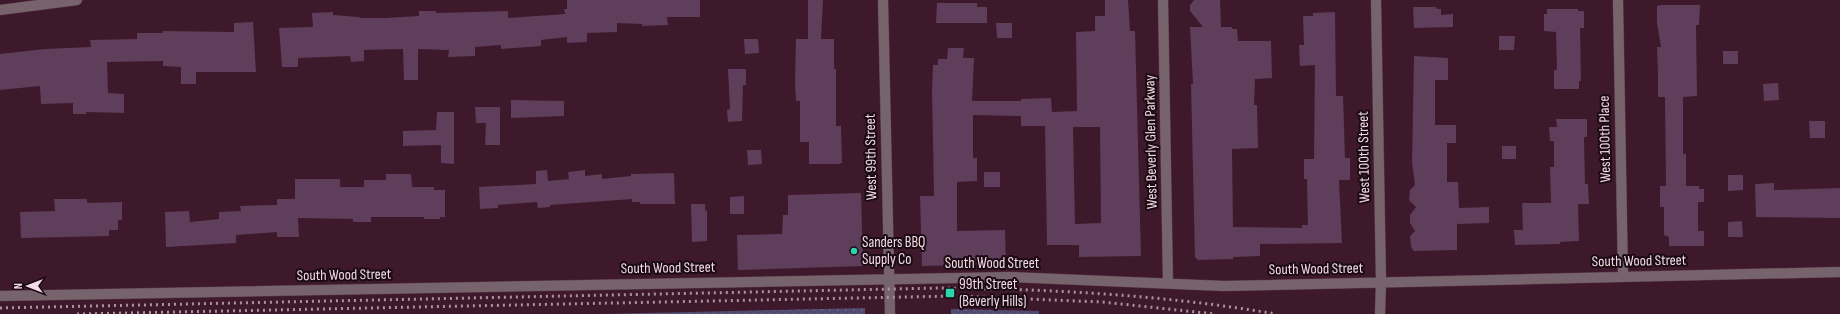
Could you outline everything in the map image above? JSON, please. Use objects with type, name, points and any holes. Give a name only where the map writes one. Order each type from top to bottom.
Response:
[{"type":"street","points":[[0,10],[77,0]]},
{"type":"street","name":"West 99th Street","points":[[883,0],[890,314]]},
{"type":"street","name":"West Beverly Glen Parkway","points":[[1163,0],[1168,284]]},
{"type":"street","name":"West 100th Street","points":[[1376,0],[1381,282],[1380,314]]},
{"type":"street","name":"West 100th Place","points":[[1618,0],[1623,277]]},
{"type":"street","name":"South Wood Street","points":[[0,296],[1010,277],[1224,286],[1840,272]]},
{"type":"shaded area","points":[[865,308],[865,314],[603,314]]},
{"type":"shaded area","points":[[951,309],[1039,311],[1039,314],[951,314]]},
{"type":"building","points":[[567,0],[700,0],[700,17],[667,17],[668,25],[642,26],[642,24],[617,23],[617,32],[587,33],[587,42],[567,43],[567,37],[541,40],[541,46],[501,49],[501,45],[475,47],[475,56],[448,57],[449,50],[418,49],[418,80],[404,80],[403,49],[364,50],[364,61],[351,62],[350,56],[298,58],[298,67],[282,67],[279,28],[313,27],[312,13],[333,12],[333,15],[360,18],[385,18],[419,16],[419,11],[436,11],[436,13],[508,11],[508,18],[565,14],[564,9],[567,9]]},
{"type":"building","points":[[808,0],[823,0],[821,39],[834,39],[834,69],[836,69],[836,126],[841,126],[842,163],[838,164],[809,164],[809,142],[800,142],[800,101],[796,101],[795,84],[796,39],[808,39]]},
{"type":"building","points":[[1105,0],[1128,0],[1130,31],[1135,31],[1141,256],[1079,257],[1079,245],[1047,245],[1045,126],[1021,126],[1021,116],[973,115],[973,158],[977,158],[977,181],[957,182],[957,231],[1005,230],[1006,264],[922,266],[920,196],[934,196],[933,65],[938,65],[938,59],[947,59],[948,48],[964,48],[963,58],[974,58],[972,101],[1021,101],[1021,99],[1051,98],[1052,112],[1077,111],[1076,32],[1095,31],[1095,16],[1105,16]],"holes":[[[1073,127],[1100,127],[1101,223],[1075,224]]]},
{"type":"building","points":[[1194,0],[1220,0],[1221,27],[1232,27],[1232,29],[1237,29],[1238,41],[1271,41],[1272,78],[1255,79],[1254,105],[1257,105],[1258,148],[1232,149],[1233,227],[1302,228],[1302,225],[1308,225],[1307,179],[1304,179],[1304,159],[1314,159],[1315,65],[1300,66],[1299,45],[1304,45],[1303,16],[1313,16],[1313,13],[1335,12],[1336,96],[1343,96],[1345,158],[1350,158],[1350,180],[1339,180],[1342,243],[1260,244],[1260,256],[1233,257],[1233,259],[1198,260],[1195,257],[1191,84],[1193,84],[1190,27],[1203,27],[1190,11],[1190,5]]},
{"type":"building","points":[[937,3],[977,3],[977,7],[987,7],[987,23],[936,23]]},
{"type":"building","points":[[1700,5],[1699,25],[1696,25],[1697,96],[1683,97],[1683,154],[1686,154],[1686,186],[1699,186],[1699,189],[1704,189],[1704,202],[1698,202],[1698,231],[1704,231],[1704,246],[1669,246],[1669,237],[1664,235],[1664,207],[1660,207],[1660,186],[1666,186],[1665,97],[1658,97],[1657,47],[1661,47],[1657,23],[1657,6]]},
{"type":"building","points":[[1413,7],[1436,7],[1437,9],[1441,9],[1441,15],[1453,14],[1453,27],[1414,28]]},
{"type":"building","points":[[1547,9],[1578,9],[1578,11],[1584,11],[1584,28],[1580,28],[1581,81],[1579,81],[1579,89],[1554,89],[1554,70],[1557,70],[1556,32],[1544,31],[1544,14],[1547,14]]},
{"type":"building","points":[[253,22],[256,72],[196,72],[196,84],[181,84],[181,67],[163,66],[163,61],[107,62],[108,93],[124,94],[124,113],[86,112],[86,114],[73,114],[73,103],[41,104],[40,86],[0,90],[0,54],[45,49],[91,47],[90,40],[137,39],[137,33],[163,33],[163,31],[234,32],[234,23]]},
{"type":"building","points":[[996,23],[1012,23],[1012,38],[997,38]]},
{"type":"building","points":[[1499,36],[1515,36],[1514,50],[1499,50]]},
{"type":"building","points":[[744,39],[758,39],[759,53],[745,54]]},
{"type":"building","points":[[1723,51],[1738,51],[1738,64],[1723,64]]},
{"type":"building","points":[[1414,56],[1448,58],[1448,80],[1435,80],[1435,125],[1456,125],[1456,143],[1447,143],[1447,182],[1458,182],[1459,208],[1489,207],[1489,223],[1457,224],[1457,250],[1414,251],[1411,247],[1410,236],[1415,231],[1410,223],[1410,215],[1416,207],[1409,200],[1410,190],[1415,185],[1412,163]]},
{"type":"building","points":[[728,69],[746,69],[746,85],[743,85],[742,121],[728,122],[727,110],[730,109]]},
{"type":"building","points":[[1778,83],[1779,100],[1764,101],[1763,84]]},
{"type":"building","points":[[511,100],[564,101],[564,116],[511,118]]},
{"type":"building","points":[[475,107],[500,107],[500,145],[485,145],[486,123],[476,123]]},
{"type":"building","points":[[437,112],[454,112],[454,164],[441,163],[441,145],[403,146],[403,131],[436,130]]},
{"type":"building","points":[[1556,119],[1587,119],[1587,137],[1584,137],[1585,184],[1588,184],[1589,204],[1578,204],[1579,241],[1560,242],[1560,244],[1515,245],[1514,230],[1523,230],[1522,203],[1551,203],[1550,167],[1554,167],[1554,141],[1550,141],[1549,127],[1557,127]]},
{"type":"building","points":[[1809,121],[1825,121],[1825,138],[1810,138]]},
{"type":"building","points":[[1502,146],[1516,146],[1516,159],[1502,159]]},
{"type":"building","points":[[747,150],[761,150],[762,164],[748,165]]},
{"type":"building","points":[[547,170],[548,181],[569,179],[568,172],[585,170],[585,176],[602,174],[602,179],[631,176],[631,174],[674,173],[675,204],[640,204],[640,202],[632,202],[632,199],[550,205],[550,207],[538,208],[537,202],[498,205],[498,208],[480,209],[479,187],[536,184],[536,171]]},
{"type":"building","points":[[984,172],[1000,172],[1000,187],[984,187]]},
{"type":"building","points":[[386,174],[411,174],[412,187],[434,187],[434,190],[445,190],[445,217],[440,217],[440,219],[424,219],[424,217],[371,217],[371,222],[353,222],[353,219],[298,218],[299,237],[277,237],[277,232],[236,235],[236,243],[166,247],[165,212],[189,211],[190,222],[219,219],[219,212],[241,211],[240,206],[277,205],[277,199],[295,199],[295,179],[340,179],[340,187],[364,187],[364,180],[386,180]]},
{"type":"building","points":[[1728,175],[1743,175],[1743,190],[1728,191]]},
{"type":"building","points":[[1774,183],[1774,190],[1840,188],[1840,218],[1756,217],[1755,184]]},
{"type":"building","points":[[861,193],[863,266],[738,270],[737,235],[782,234],[783,215],[788,215],[788,195]]},
{"type":"building","points":[[744,196],[744,214],[730,214],[730,197]]},
{"type":"building","points":[[54,199],[87,199],[87,203],[122,202],[122,220],[118,220],[118,230],[109,230],[109,236],[21,238],[20,212],[55,211]]},
{"type":"building","points":[[691,204],[705,204],[705,211],[707,210],[707,241],[692,242]]},
{"type":"building","points":[[1742,221],[1743,237],[1728,237],[1728,222]]},
{"type":"railway","points":[[0,308],[940,288],[1108,294],[1192,302],[1276,314]]},
{"type":"railway","points":[[77,314],[954,296],[1102,302],[1215,314]]},
{"type":"place","name":"Sanders BBQ Supply Co","points":[[854,251]]},
{"type":"place","name":"99th Street (Beverly Hills)","points":[[950,293]]}]
